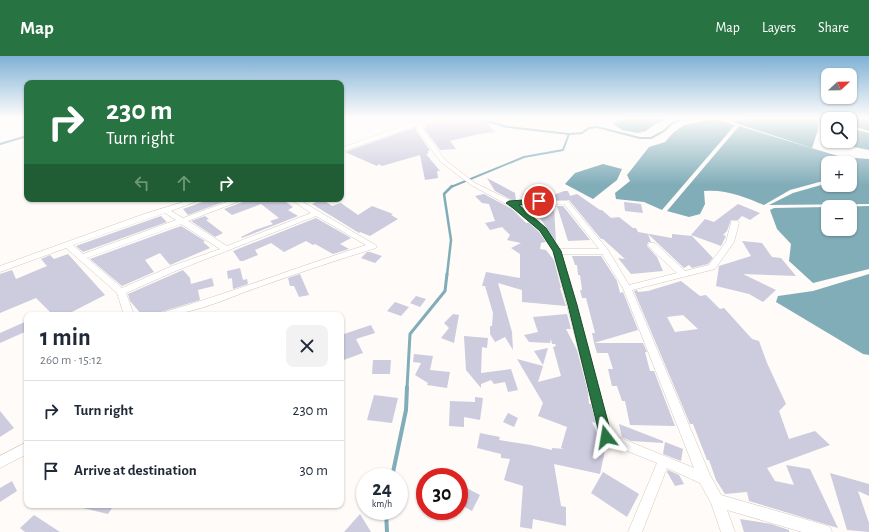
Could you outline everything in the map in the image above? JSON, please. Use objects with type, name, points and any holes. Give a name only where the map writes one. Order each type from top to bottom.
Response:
[{"type":"street","points":[[344,149],[367,140]]},
{"type":"street","points":[[427,140],[442,162],[473,184],[516,206],[543,230],[557,251],[606,437],[664,460],[705,479]]},
{"type":"street","points":[[0,269],[146,216],[167,211],[192,202]]},
{"type":"street","points":[[82,257],[180,220],[233,202]]},
{"type":"street","points":[[174,312],[199,305],[306,267],[373,246],[298,202]]},
{"type":"street","points":[[509,203],[566,202],[605,252],[627,288],[705,479],[717,500],[728,532]]},
{"type":"street","points":[[167,211],[226,249]]},
{"type":"street","points":[[121,292],[175,268],[317,213]]},
{"type":"street","points":[[627,288],[712,267],[730,242],[735,223]]},
{"type":"street","points":[[68,245],[121,292],[128,312]]},
{"type":"street","points":[[652,245],[683,274]]},
{"type":"street","points":[[557,251],[605,252]]},
{"type":"street","points":[[0,462],[24,450]]},
{"type":"street","points":[[636,532],[664,460]]},
{"type":"street","points":[[717,500],[825,532]]},
{"type":"water","points":[[667,140],[722,140],[662,210],[644,202],[616,199],[615,193],[630,181],[627,175],[649,147]]},
{"type":"water","points":[[727,140],[786,140],[838,156],[821,156],[821,182],[790,190],[764,205],[728,192],[704,191],[705,204],[700,214],[689,217],[667,211]]},
{"type":"water","points":[[788,140],[815,140],[812,148]]},
{"type":"water","points":[[857,140],[869,140],[869,150],[857,148]]},
{"type":"water","points":[[857,158],[869,159],[869,204],[857,204],[857,200],[821,200],[821,204],[769,205],[793,193],[821,185],[821,192],[857,192]]},
{"type":"water","points":[[603,164],[622,169],[617,180],[593,199],[565,184],[575,173]]},
{"type":"water","points":[[857,206],[869,206],[869,269],[813,283],[789,261],[791,244],[777,229],[770,210],[774,208],[821,207],[821,236],[857,236]]},
{"type":"water","points":[[869,274],[869,355],[863,354],[776,302],[778,296],[813,291]]},
{"type":"building","points":[[378,140],[423,140],[431,152],[428,150],[428,154],[426,154],[440,171],[437,171],[438,178],[425,180],[420,155],[382,166],[379,164],[377,166],[345,152]]},
{"type":"building","points":[[433,140],[453,140],[450,141],[456,149],[440,150]]},
{"type":"building","points":[[487,178],[515,193],[516,200],[512,200],[495,191]]},
{"type":"building","points":[[531,186],[539,188],[529,200],[527,200],[523,194]]},
{"type":"building","points":[[564,191],[568,191],[570,196],[577,194],[602,210],[611,218],[619,217],[633,228],[636,228],[638,232],[672,238],[672,234],[692,236],[713,258],[708,264],[692,268],[689,265],[684,268],[648,234],[651,242],[648,242],[647,246],[657,257],[663,271],[631,274],[618,258],[625,259],[603,239],[601,239],[569,200],[541,200]]},
{"type":"building","points":[[484,194],[512,209],[526,223],[529,223],[539,232],[546,242],[541,243],[540,249],[546,250],[554,260],[560,288],[566,306],[522,302],[522,290],[498,283],[512,332],[513,350],[505,337],[495,342],[490,334],[493,313],[485,286],[482,286],[486,272],[520,278],[520,254],[511,248],[521,243],[507,240],[510,235],[502,227],[490,230],[485,223],[495,221],[489,204],[482,203],[475,196]]},
{"type":"building","points":[[203,202],[223,202],[188,215],[183,209]]},
{"type":"building","points":[[243,202],[286,202],[293,207],[288,210],[298,216],[242,238],[241,237],[255,230],[273,224],[270,221],[279,218],[261,204],[232,215],[224,209]]},
{"type":"building","points":[[316,202],[326,202],[332,206],[341,203],[358,215],[372,206],[393,214],[391,215],[398,219],[370,236],[360,232],[359,233],[312,204]]},
{"type":"building","points":[[624,202],[641,204],[643,213],[625,211]]},
{"type":"building","points":[[738,204],[760,213],[750,220],[742,216],[738,220],[731,220],[727,231],[723,235],[726,236],[721,246],[691,235],[705,219],[714,222]]},
{"type":"building","points":[[532,206],[557,206],[554,207],[556,242]]},
{"type":"building","points":[[557,206],[563,206],[590,240],[568,241]]},
{"type":"building","points":[[161,216],[167,222],[83,252],[76,246]]},
{"type":"building","points":[[205,216],[209,219],[206,220],[223,233],[215,237],[191,221]]},
{"type":"building","points":[[316,218],[351,238],[340,244],[349,249],[333,254],[315,244],[313,245],[306,241],[284,252],[271,243],[255,250],[258,255],[243,261],[240,261],[233,251]]},
{"type":"building","points":[[181,226],[205,241],[203,242],[210,248],[170,265],[160,253],[145,260],[154,272],[122,286],[90,259]]},
{"type":"building","points":[[742,241],[762,243],[772,257],[781,258],[796,276],[743,274],[776,290],[763,302],[749,294],[716,286],[719,266],[751,256]]},
{"type":"building","points":[[367,252],[382,256],[375,263],[361,258]]},
{"type":"building","points":[[68,254],[105,295],[72,312],[50,312],[36,298],[0,313],[0,274],[12,270],[16,279],[47,266],[41,259],[50,255],[54,259]]},
{"type":"building","points":[[572,256],[601,256],[617,281],[620,293],[623,292],[638,330],[594,343],[592,333],[595,333],[586,298],[582,298],[580,290],[582,290],[580,275],[578,275],[577,265],[575,265]]},
{"type":"building","points":[[240,268],[243,280],[247,279],[248,284],[233,289],[232,278],[228,279],[227,271]]},
{"type":"building","points":[[183,270],[190,278],[191,284],[212,278],[214,286],[198,290],[200,300],[161,312],[139,312],[130,301],[128,294]]},
{"type":"building","points":[[300,274],[309,295],[299,297],[294,286],[290,286],[288,278]]},
{"type":"building","points":[[681,281],[700,296],[706,295],[720,309],[724,308],[752,339],[759,341],[767,363],[786,404],[779,411],[789,439],[815,431],[830,445],[767,468],[775,481],[794,485],[786,465],[810,469],[838,528],[749,501],[747,492],[725,494],[716,480],[693,424],[690,424],[634,291],[648,291]],"holes":[[[683,315],[698,329],[675,332],[667,317]]]},
{"type":"building","points":[[416,296],[426,299],[420,307],[410,303]]},
{"type":"building","points":[[395,302],[409,307],[401,316],[387,311]]},
{"type":"building","points":[[453,314],[459,315],[454,343],[441,338],[449,328],[444,323]]},
{"type":"building","points":[[567,314],[571,329],[566,329],[577,350],[588,392],[589,404],[591,404],[596,423],[592,422],[605,450],[600,474],[554,464],[561,506],[566,507],[566,526],[533,519],[532,529],[520,527],[523,486],[504,480],[510,459],[501,458],[501,454],[477,448],[480,433],[500,437],[499,440],[552,450],[552,448],[564,449],[561,448],[567,427],[538,416],[543,403],[517,359],[543,366],[538,382],[561,376],[553,347],[556,346],[555,344],[552,344],[551,339],[550,343],[529,342],[524,335],[538,332],[533,317]]},
{"type":"building","points":[[24,322],[24,332],[0,343],[0,333]]},
{"type":"building","points":[[371,325],[375,333],[356,339],[363,353],[344,360],[344,334]]},
{"type":"building","points":[[464,336],[488,338],[487,348],[482,347],[481,373],[511,369],[518,390],[508,392],[505,382],[494,384],[491,380],[481,384],[481,388],[466,370]]},
{"type":"building","points":[[594,343],[643,343],[647,352],[645,352],[650,371],[654,371],[675,426],[630,425],[625,401],[622,401],[617,386],[612,386],[608,369],[613,369],[608,353],[597,353]]},
{"type":"building","points":[[548,348],[543,365],[534,351]]},
{"type":"building","points":[[414,354],[433,356],[430,370],[450,372],[447,388],[427,385],[428,383],[415,375],[421,363],[413,362]]},
{"type":"building","points":[[373,360],[391,360],[390,374],[372,374]]},
{"type":"building","points":[[374,395],[398,398],[392,423],[367,420]]},
{"type":"building","points":[[475,397],[483,398],[480,420],[464,417],[464,427],[449,426],[450,401],[475,402]]},
{"type":"building","points":[[0,411],[14,428],[0,437]]},
{"type":"building","points":[[508,413],[518,418],[514,427],[503,422]]},
{"type":"building","points":[[619,424],[663,441],[663,443],[631,441],[622,437]]},
{"type":"building","points":[[665,442],[683,449],[681,461],[663,454]]},
{"type":"building","points":[[668,470],[679,475],[684,484],[675,486],[667,472]]},
{"type":"building","points":[[603,472],[639,494],[627,517],[591,493]]},
{"type":"building","points":[[830,473],[869,484],[869,496],[858,491],[869,523],[869,532],[847,530]]},
{"type":"building","points":[[12,481],[17,491],[0,502],[0,488]]},
{"type":"building","points":[[468,489],[480,495],[472,511],[468,509]]},
{"type":"building","points":[[83,508],[112,508],[108,514]]},
{"type":"building","points":[[34,515],[60,532],[25,532],[20,528]]},
{"type":"building","points":[[356,518],[356,520],[364,520],[371,532],[344,532]]},
{"type":"building","points":[[740,519],[771,524],[789,530],[789,532],[744,532]]},
{"type":"waterway","points":[[0,144],[13,140]]},
{"type":"waterway","points":[[451,187],[524,157],[563,150],[567,140]]},
{"type":"waterway","points":[[447,275],[451,240],[444,194],[451,187]]},
{"type":"waterway","points":[[407,388],[410,334],[445,291],[447,274]]},
{"type":"waterway","points":[[394,468],[406,410],[407,387]]},
{"type":"waterway","points":[[386,520],[387,532]]},
{"type":"route","points":[[539,201],[509,203],[516,206],[543,230],[557,251],[606,437]]}]
